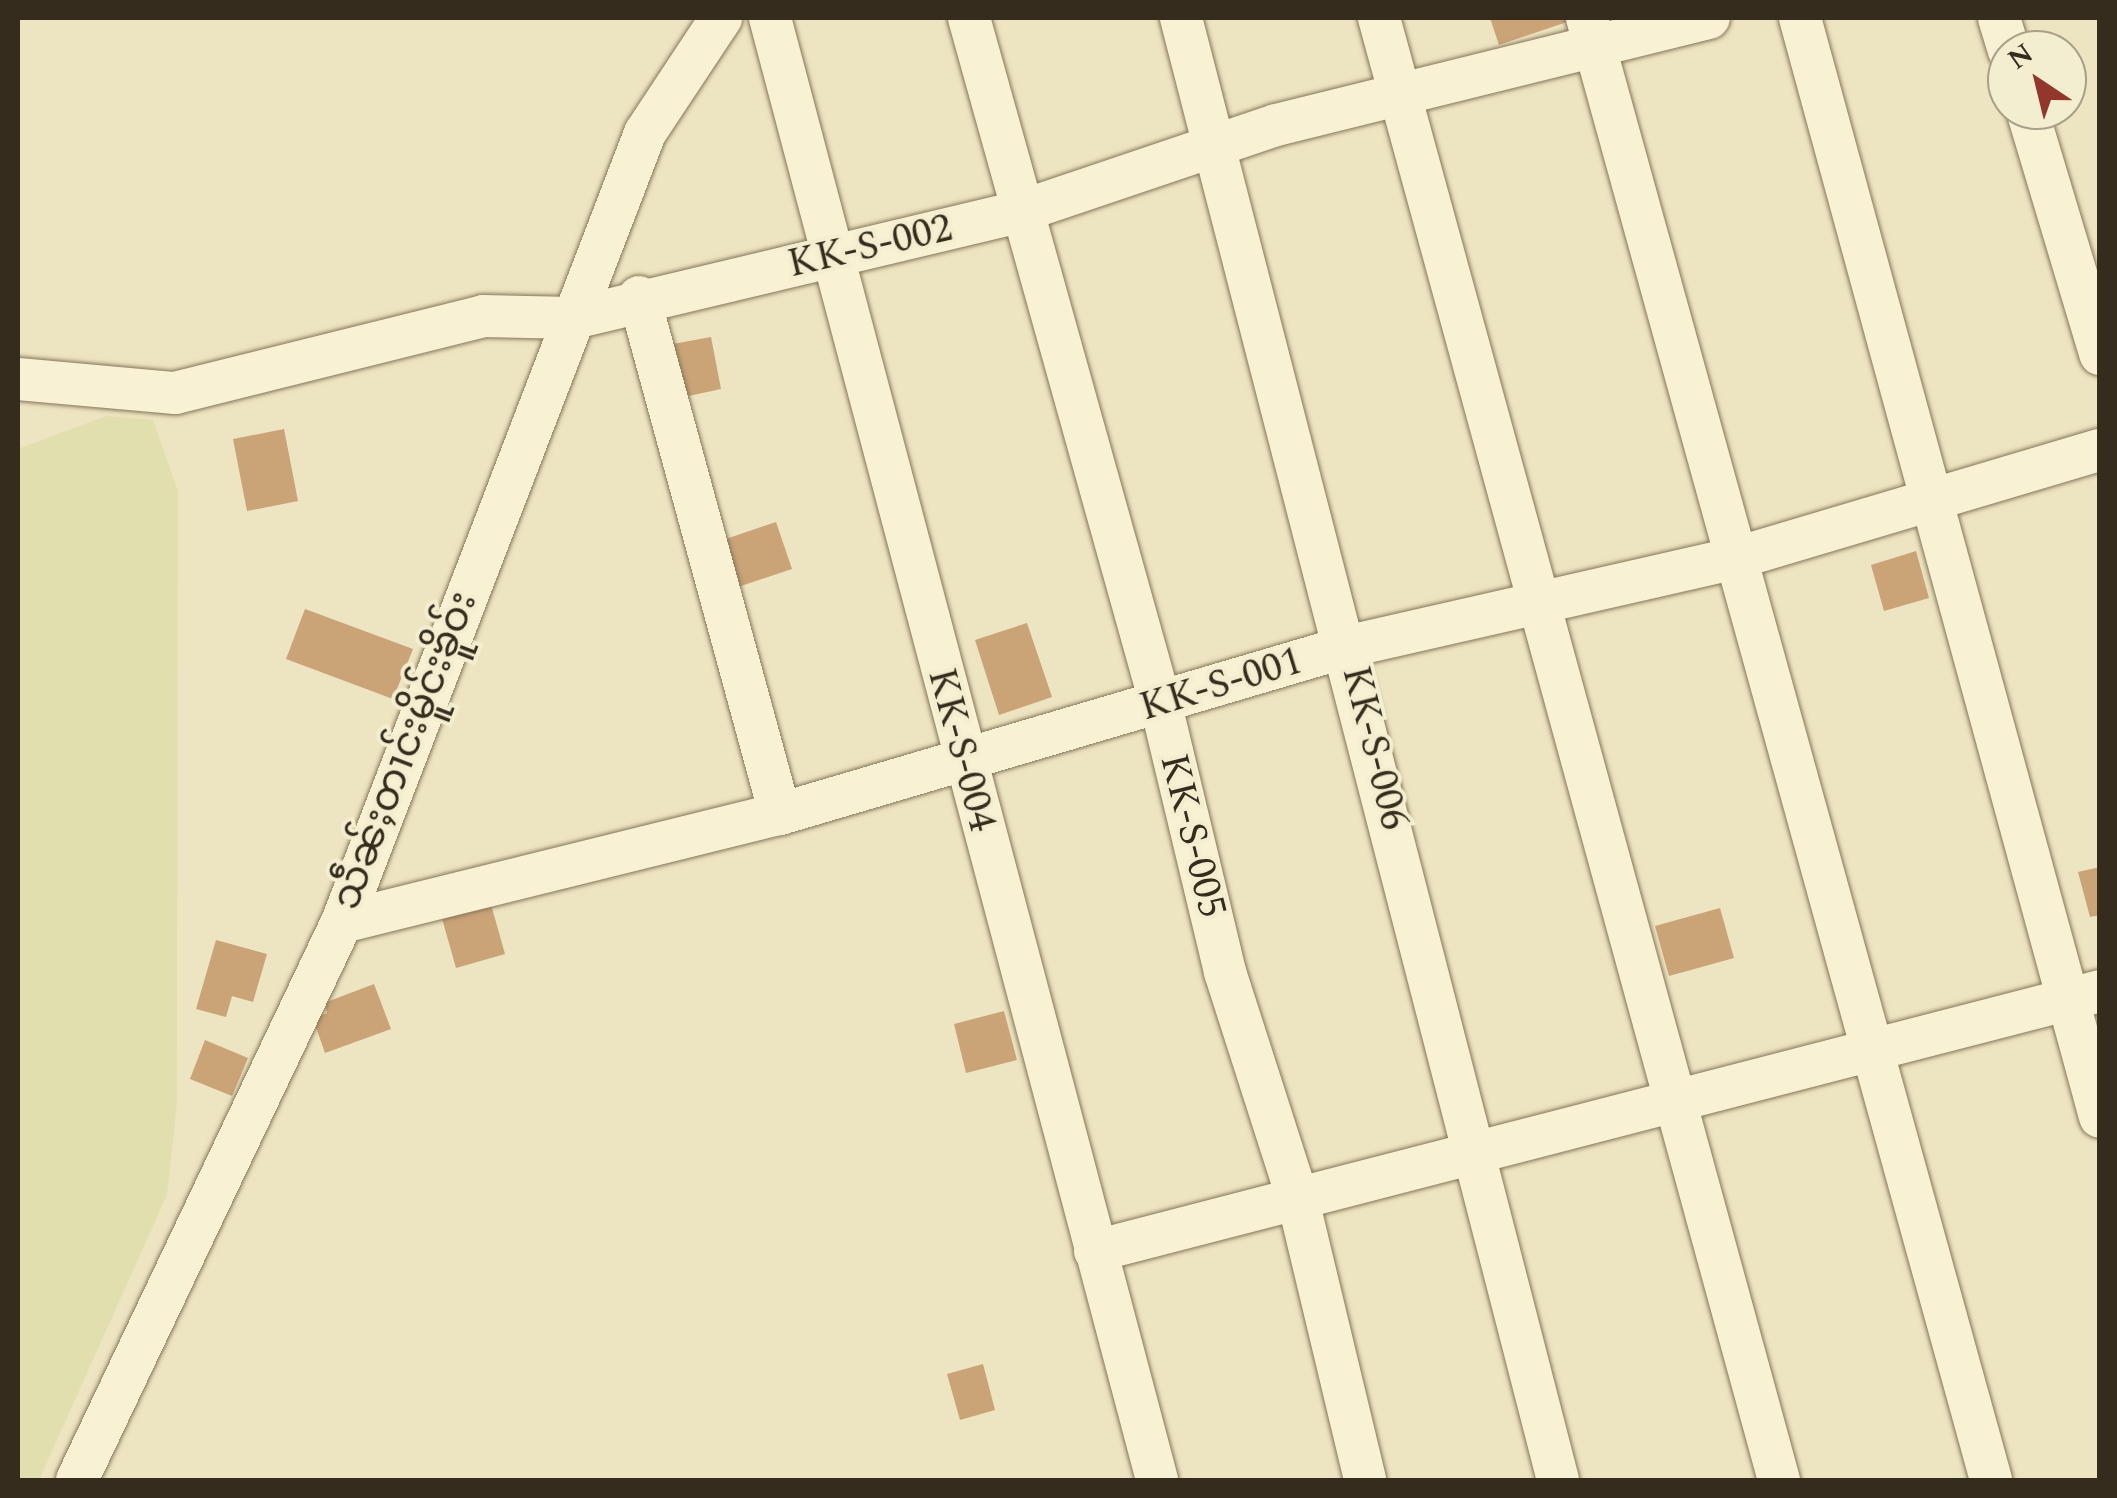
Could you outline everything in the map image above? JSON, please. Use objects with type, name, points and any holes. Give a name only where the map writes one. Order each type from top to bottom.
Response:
[{"type":"street","name":"သဵၼ်ႈတၢင်းမိူင်းၶိူဝ်း","points":[[78,1480],[342,922],[645,133],[721,18]]},
{"type":"street","name":"KK-S-004","points":[[770,18],[828,258],[1157,1480]]},
{"type":"street","name":"KK-S-005","points":[[969,18],[1161,706],[1225,972],[1296,1196],[1365,1480]]},
{"type":"street","name":"KK-S-006","points":[[1181,18],[1349,646],[1558,1480]]},
{"type":"street","points":[[1379,18],[1780,1480]]},
{"type":"street","name":"KK-S-002","points":[[21,387],[175,393],[483,316],[574,318],[639,297],[828,258],[1022,211],[1218,147],[1400,96],[1591,33],[1709,18]]},
{"type":"street","points":[[1800,18],[1931,500],[2084,994],[2100,1117]]},
{"type":"street","points":[[1591,33],[1877,1052],[1991,1480]]},
{"type":"street","points":[[2033,130],[2100,354]]},
{"type":"street","points":[[639,297],[780,814]]},
{"type":"street","name":"KK-S-001","points":[[342,922],[780,814],[963,758],[1161,706],[1349,646],[1543,606],[1740,558],[2100,450]]},
{"type":"street","points":[[1095,1251],[1474,1147],[1676,1104],[2084,994]]},
{"type":"shaded area","points":[[106,416],[153,420],[178,491],[177,1103],[167,1195],[39,1480],[18,1480],[18,449]]},
{"type":"building","points":[[1490,18],[1565,18],[1567,22],[1499,45]]},
{"type":"building","points":[[711,337],[721,389],[684,397],[673,344]]},
{"type":"building","points":[[284,429],[298,501],[247,511],[233,439]]},
{"type":"building","points":[[776,522],[792,569],[732,589],[717,542]]},
{"type":"building","points":[[1916,551],[1929,598],[1884,611],[1871,565]]},
{"type":"building","points":[[305,609],[413,649],[393,699],[286,659]]},
{"type":"building","points":[[1027,623],[1052,697],[999,715],[975,640]]},
{"type":"building","points":[[2100,867],[2100,915],[2090,917],[2078,872]]},
{"type":"building","points":[[490,901],[505,954],[456,968],[441,915]]},
{"type":"building","points":[[1720,908],[1734,958],[1669,976],[1655,926]]},
{"type":"building","points":[[216,940],[267,954],[253,1002],[232,996],[226,1017],[196,1009]]},
{"type":"building","points":[[374,984],[391,1029],[325,1053],[313,1019],[327,1013],[324,1003]]},
{"type":"building","points":[[1004,1011],[1017,1060],[966,1073],[954,1024]]},
{"type":"building","points":[[205,1040],[248,1058],[232,1096],[190,1079]]},
{"type":"building","points":[[983,1364],[995,1410],[960,1420],[947,1374]]}]
